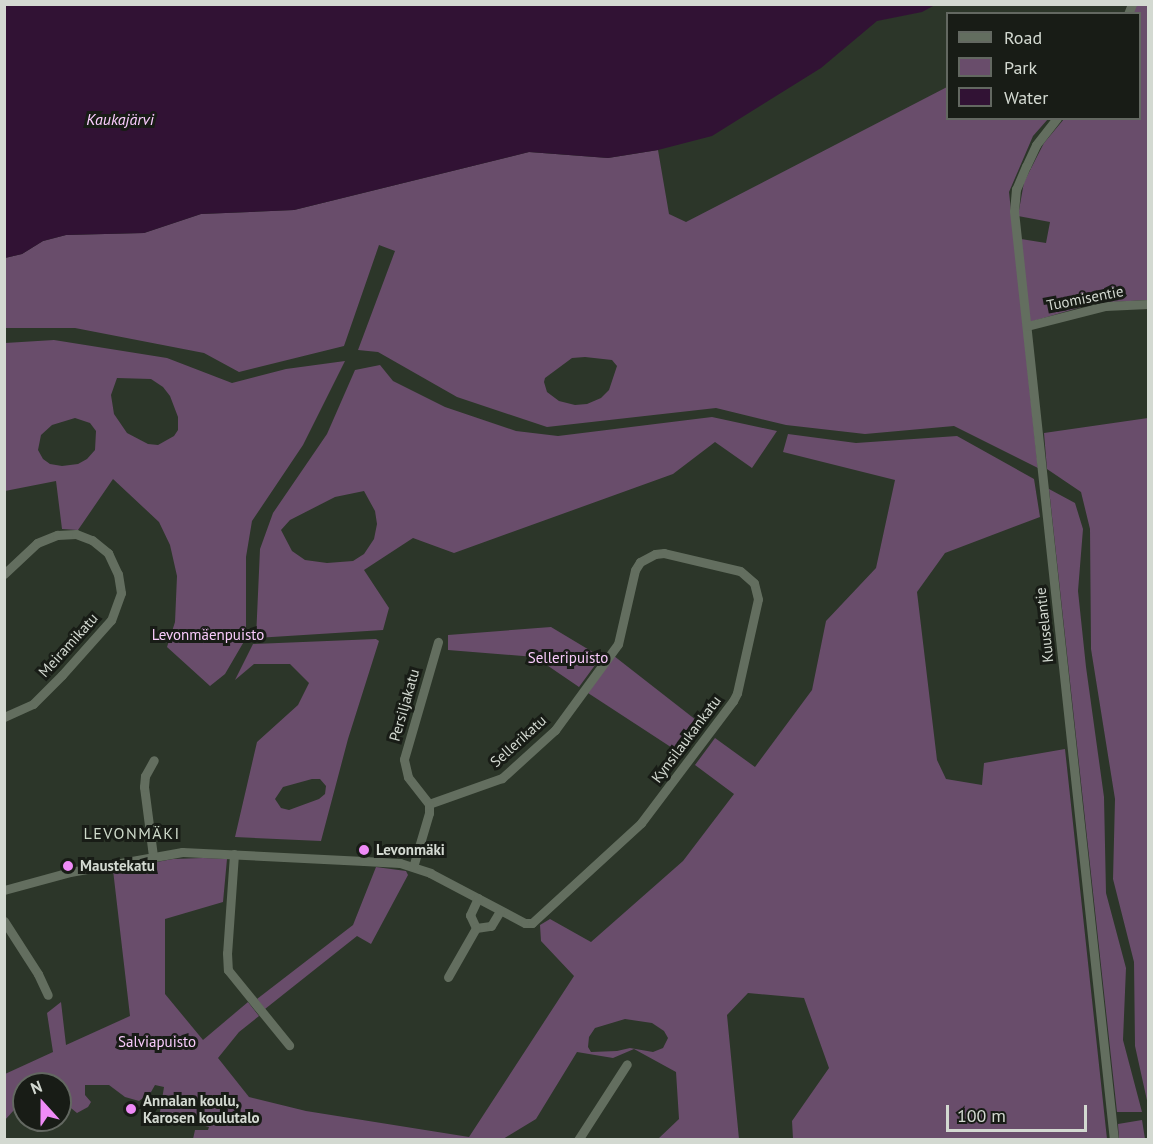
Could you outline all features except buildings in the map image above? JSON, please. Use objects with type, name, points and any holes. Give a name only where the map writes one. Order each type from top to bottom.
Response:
[{"type":"street","name":"Kuuselantie","points":[[1055,120],[1036,145],[1016,189],[1014,211],[1114,1140]]},
{"type":"street","name":"Tuomisentie","points":[[1027,326],[1105,306],[1149,304]]},
{"type":"street","name":"Meiramikatu","points":[[4,574],[37,543],[57,535],[76,534],[93,540],[108,553],[118,574],[121,593],[111,620],[62,675],[33,704],[4,717]]},
{"type":"street","name":"Sellerikatu","points":[[429,804],[502,778],[555,730],[618,644],[635,570],[640,562],[655,554],[664,553],[698,560]]},
{"type":"street","name":"Kynsilaukankatu","points":[[500,911],[525,923],[532,923],[641,824],[737,693],[758,591],[754,583],[740,571],[698,560]]},
{"type":"street","name":"Persiljakatu","points":[[429,804],[408,777],[404,759],[438,642]]},
{"type":"street","points":[[153,856],[144,787],[145,777],[154,760]]},
{"type":"street","points":[[413,867],[429,813],[429,804]]},
{"type":"street","points":[[4,890],[70,872],[153,856],[189,852],[400,863],[447,881],[500,911],[490,926],[476,928]]},
{"type":"street","points":[[234,854],[227,954],[228,970],[289,1045]]},
{"type":"street","points":[[476,928],[470,915],[478,898]]},
{"type":"street","points":[[4,921],[38,974],[48,995]]},
{"type":"street","points":[[448,977],[476,928]]},
{"type":"street","points":[[578,1140],[627,1064]]},
{"type":"green space","points":[[1135,5],[1148,5],[1148,300],[1095,303],[1030,322],[1021,239],[1046,243],[1050,222],[1018,216],[1024,182],[1044,143],[1063,120],[1141,120],[1141,12],[1132,12]]},
{"type":"green space","points":[[946,88],[946,120],[1047,120],[1033,136],[1009,192],[1038,468],[954,426],[865,434],[786,425],[716,408],[547,427],[457,397],[378,352],[358,350],[395,251],[379,245],[344,346],[239,372],[204,353],[75,328],[5,328],[5,258],[22,254],[43,241],[66,235],[144,233],[201,214],[294,210],[529,152],[608,158],[658,150],[669,214],[686,222]],"holes":[[[572,358],[612,360],[617,366],[609,390],[601,398],[587,404],[575,405],[559,401],[547,392],[544,382],[545,378]]]},
{"type":"green space","name":"Levonmäenpuisto","points":[[54,340],[167,358],[232,383],[286,369],[345,361],[303,445],[252,521],[246,557],[246,638],[225,674],[210,686],[167,647],[175,622],[177,576],[170,545],[159,522],[113,479],[78,530],[62,529],[56,481],[5,491],[5,343]],"holes":[[[117,378],[151,379],[163,387],[170,396],[178,417],[178,430],[174,436],[158,445],[148,444],[127,433],[114,414],[111,395]],[[75,418],[90,423],[96,431],[95,450],[87,459],[78,464],[62,466],[50,464],[43,459],[38,450],[41,435],[52,425]]]},
{"type":"green space","points":[[380,365],[393,381],[445,407],[516,431],[558,436],[712,417],[777,431],[752,468],[715,442],[673,474],[454,553],[413,538],[364,570],[389,608],[383,630],[256,638],[260,549],[273,513],[327,434],[355,370]],"holes":[[[364,491],[375,511],[377,524],[374,539],[364,554],[353,561],[327,563],[305,560],[292,551],[281,530],[290,520],[335,497]]]},
{"type":"green space","points":[[1148,418],[1148,1105],[1135,1046],[1134,962],[1113,879],[1115,799],[1091,649],[1090,529],[1081,492],[1047,469],[1044,433]]},
{"type":"green space","name":"Salviapuisto","points":[[788,434],[856,443],[957,436],[1034,479],[1040,517],[945,553],[917,592],[937,760],[946,779],[982,785],[984,763],[1065,749],[1107,1139],[793,1139],[792,1121],[829,1068],[804,998],[748,993],[727,1015],[739,1139],[658,1139],[679,1119],[676,1072],[634,1049],[613,1058],[577,1052],[536,1119],[503,1139],[193,1139],[195,1130],[208,1130],[209,1127],[163,1115],[160,1112],[164,1087],[155,1085],[151,1092],[139,1101],[125,1097],[109,1085],[85,1085],[85,1095],[91,1102],[88,1107],[77,1113],[72,1109],[72,1072],[12,1072],[12,1112],[5,1120],[5,1074],[53,1052],[47,1013],[61,1002],[66,1045],[130,1016],[113,870],[173,859],[203,858],[227,859],[223,902],[165,919],[165,994],[203,1040],[248,1002],[259,1016],[239,1032],[218,1058],[249,1097],[306,1111],[469,1137],[574,976],[541,941],[540,925],[550,919],[591,942],[683,861],[734,794],[695,765],[715,738],[755,767],[812,690],[826,621],[876,568],[895,480],[783,452]],"holes":[[[625,1019],[652,1023],[664,1031],[668,1038],[663,1048],[653,1052],[630,1048],[591,1052],[588,1047],[589,1037],[595,1028]]]},
{"type":"green space","points":[[1049,489],[1075,503],[1083,529],[1078,591],[1104,797],[1106,893],[1126,968],[1123,1040],[1142,1112],[1117,1112]]},
{"type":"green space","name":"Selleripuisto","points":[[551,627],[601,657],[579,687],[535,657],[448,650],[448,635]]},
{"type":"green space","points":[[376,639],[379,641],[348,739],[321,841],[235,837],[257,742],[298,705],[309,683],[290,664],[254,664],[235,680],[253,644]],"holes":[[[320,779],[326,786],[325,794],[319,799],[289,810],[281,808],[275,799],[283,787]]]},
{"type":"green space","points":[[614,656],[705,727],[683,755],[588,693]]},
{"type":"green space","points":[[376,867],[406,871],[408,875],[371,944],[357,936],[265,1009],[257,999],[353,925]]},
{"type":"green space","points":[[1142,1120],[1145,1139],[1119,1139],[1118,1124]]},
{"type":"water","name":"Kaukajärvi","points":[[5,4],[935,5],[922,12],[877,21],[821,68],[712,136],[658,150],[608,158],[529,152],[294,210],[201,214],[144,233],[66,235],[43,241],[22,254],[5,258]]},
{"type":"place","name":"Levonmäki","points":[[364,850]]},
{"type":"place","name":"Maustekatu","points":[[68,866]]},
{"type":"place","name":"Annalan koulu, Karosen koulutalo","points":[[131,1109]]},
{"type":"district","name":"LEVONMÄKI","points":[[132,833]]}]
